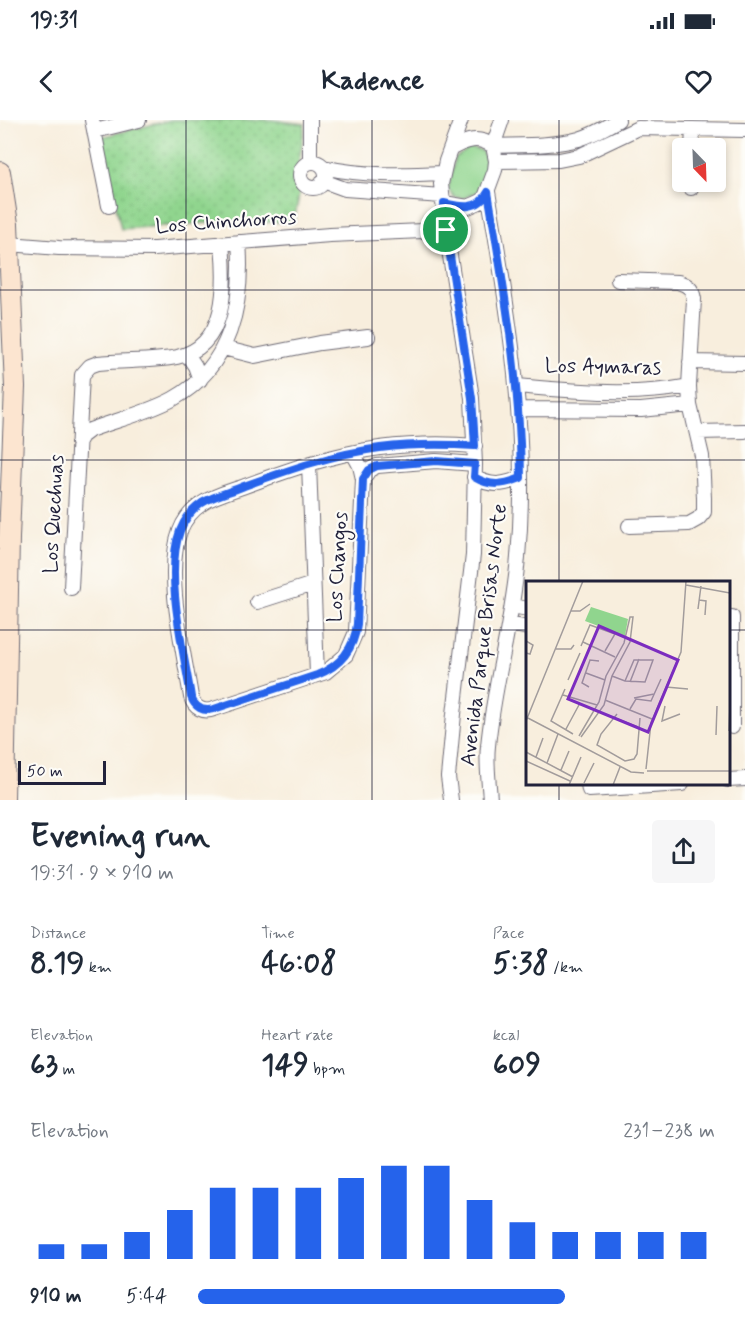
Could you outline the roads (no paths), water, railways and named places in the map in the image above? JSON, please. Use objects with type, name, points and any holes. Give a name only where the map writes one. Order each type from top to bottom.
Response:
[{"type":"street","points":[[109,206],[93,125],[139,120]]},
{"type":"street","points":[[310,120],[319,170],[345,189],[443,199],[468,207],[484,200],[488,192]]},
{"type":"street","name":"Avenida Parque Brisas Norte","points":[[451,800],[448,777],[473,555],[475,470],[472,398],[443,199],[443,173],[461,120]]},
{"type":"street","points":[[493,146],[502,120]]},
{"type":"street","points":[[452,148],[464,141],[476,139],[493,146],[556,143],[579,139],[618,120]]},
{"type":"street","points":[[496,161],[559,160],[579,156],[636,124],[693,129],[745,130]]},
{"type":"street","points":[[693,129],[693,138]]},
{"type":"street","name":"Avenida Parque Brisas Norte","points":[[490,800],[488,748],[498,672],[509,624],[518,559],[521,478],[519,409],[513,348],[488,192],[496,161],[493,146]]},
{"type":"street","points":[[319,170],[443,173]]},
{"type":"street","points":[[0,172],[6,203],[9,244],[4,539],[4,800]]},
{"type":"street","name":"Los Chinchorros","points":[[9,244],[59,249],[131,250],[446,230]]},
{"type":"street","name":"Los Quechuas","points":[[78,443],[85,433],[173,399],[200,380],[223,348],[232,326],[237,307],[240,274],[239,242]]},
{"type":"street","name":"Los Quechuas","points":[[71,588],[82,375],[90,366],[187,354],[202,345],[213,331],[220,312],[224,279],[222,244]]},
{"type":"street","name":"Los Aymaras","points":[[618,280],[678,282],[687,285],[692,291],[694,299],[688,386],[702,462],[704,513],[698,519],[689,524],[629,526]]},
{"type":"street","points":[[223,348],[255,356],[320,343],[368,338]]},
{"type":"street","points":[[187,354],[200,380]]},
{"type":"street","name":"Los Aymaras","points":[[690,362],[745,363]]},
{"type":"street","name":"Los Aymaras","points":[[517,386],[617,393],[661,392],[688,386]]},
{"type":"street","name":"Los Aymaras","points":[[519,409],[641,411],[690,405]]},
{"type":"street","points":[[79,410],[88,423],[100,426]]},
{"type":"street","points":[[698,432],[745,431]]},
{"type":"street","name":"Los Changos","points":[[353,453],[360,466],[363,479],[356,632],[351,648],[340,661],[317,675],[214,709],[204,711],[199,709],[191,697],[175,582],[175,552],[180,531],[188,516],[195,509],[211,499],[309,464],[353,453],[418,444],[475,446]]},
{"type":"street","points":[[363,479],[369,470],[377,466],[436,461],[475,470],[492,485],[521,478]]},
{"type":"street","name":"Los Changos","points":[[309,464],[317,675]]},
{"type":"street","name":"Los Changos","points":[[257,602],[313,584]]},
{"type":"street","points":[[512,606],[526,609]]},
{"type":"street","points":[[732,727],[730,676],[735,616]]},
{"type":"street","points":[[509,624],[526,628]]},
{"type":"street","points":[[730,780],[745,779]]},
{"type":"street","points":[[589,787],[636,785]]}]
